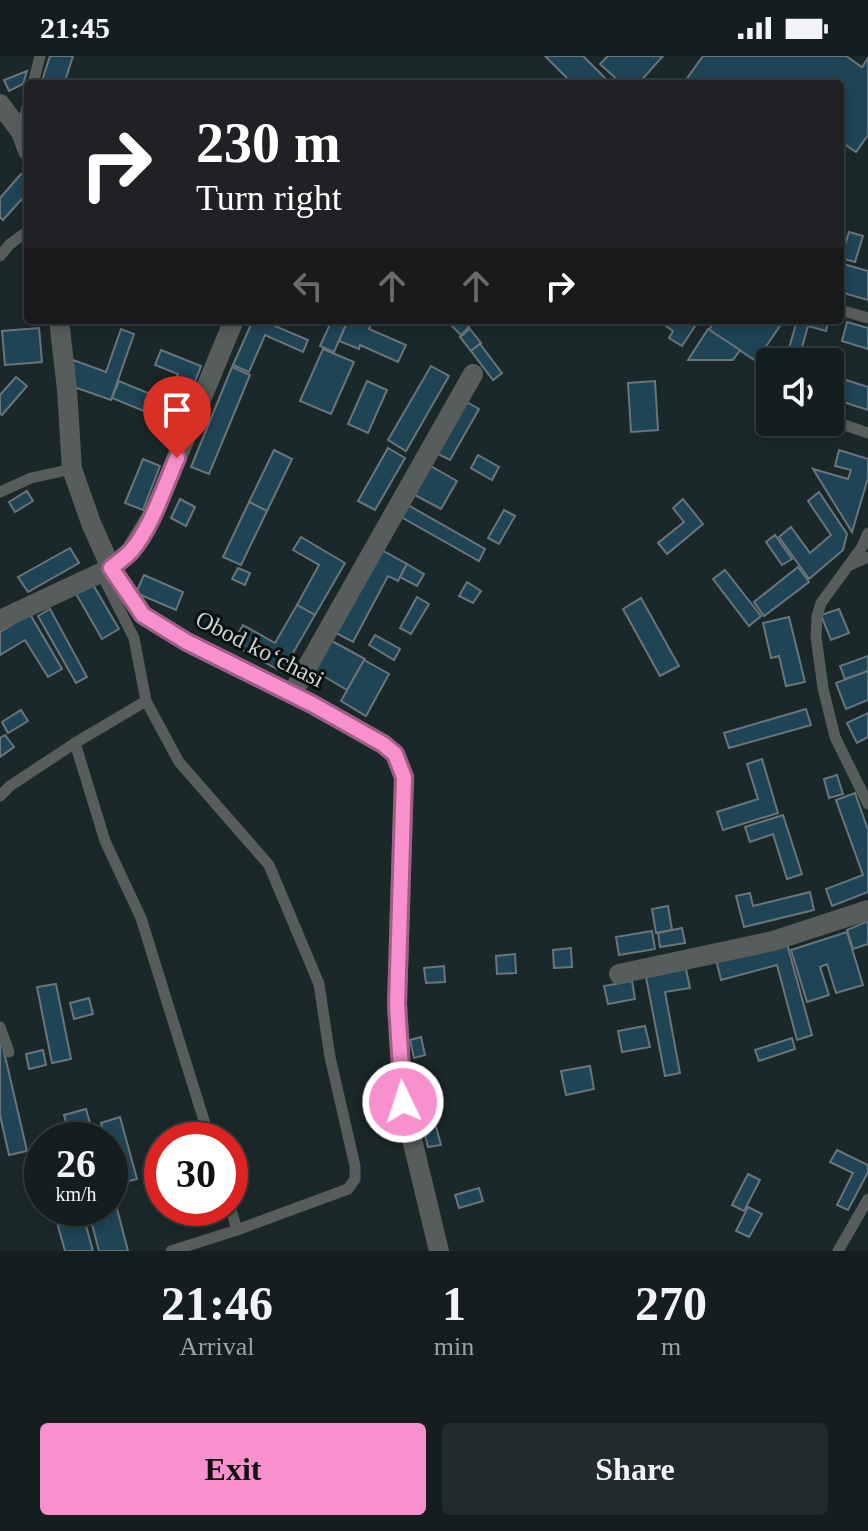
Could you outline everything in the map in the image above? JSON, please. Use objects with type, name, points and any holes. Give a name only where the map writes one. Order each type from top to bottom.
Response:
[{"type":"street","points":[[0,104],[24,142]]},
{"type":"street","name":"Obod koʻchasi","points":[[59,324],[72,469],[106,570],[143,615],[187,642],[383,744],[395,754],[404,777],[397,1004],[403,1102],[439,1251]]},
{"type":"street","points":[[0,620],[106,570],[131,551],[154,513],[232,324]]},
{"type":"street","points":[[292,694],[473,374]]},
{"type":"street","points":[[619,974],[773,941],[868,910]]},
{"type":"lane","points":[[34,80],[40,56]]},
{"type":"lane","points":[[0,256],[24,234]]},
{"type":"lane","points":[[844,311],[868,318]]},
{"type":"lane","points":[[844,425],[868,433]]},
{"type":"lane","points":[[0,492],[31,478],[72,469]]},
{"type":"lane","points":[[868,533],[862,547],[821,603],[816,637],[823,688],[835,737],[868,804]]},
{"type":"lane","points":[[849,566],[868,557]]},
{"type":"lane","points":[[106,570],[134,638],[146,701],[179,762],[269,865],[319,984],[330,1057],[355,1166],[355,1179],[348,1189],[171,1251]]},
{"type":"lane","points":[[0,796],[75,743],[146,701]]},
{"type":"lane","points":[[75,743],[105,841],[141,918],[204,1122]]},
{"type":"lane","points":[[0,1027],[9,1052]]},
{"type":"lane","points":[[838,1251],[868,1199]]},
{"type":"lane","points":[[236,1226],[237,1230]]},
{"type":"building","points":[[50,56],[73,56],[65,80],[42,80]]},
{"type":"building","points":[[545,56],[583,56],[607,80],[569,80]]},
{"type":"building","points":[[608,56],[663,56],[642,80],[618,80],[600,64]]},
{"type":"building","points":[[703,56],[846,56],[862,67],[868,58],[868,135],[856,152],[844,144],[844,80],[686,80]]},
{"type":"building","points":[[27,71],[23,84],[9,91],[4,80]]},
{"type":"building","points":[[21,174],[24,177],[24,196],[3,220],[0,217],[0,198]]},
{"type":"building","points":[[849,232],[863,236],[855,262],[844,259]]},
{"type":"building","points":[[844,264],[868,271],[868,300],[844,293]]},
{"type":"building","points":[[847,322],[868,328],[868,349],[842,341]]},
{"type":"building","points":[[251,324],[270,324],[308,340],[303,352],[265,335],[249,372],[233,365]]},
{"type":"building","points":[[330,324],[346,324],[334,352],[320,346]]},
{"type":"building","points":[[346,324],[371,324],[369,329],[406,345],[398,362],[360,345],[359,349],[339,341]]},
{"type":"building","points":[[450,324],[466,324],[469,327],[461,335]]},
{"type":"building","points":[[663,324],[696,324],[682,346],[669,338],[673,331]]},
{"type":"building","points":[[713,324],[781,324],[765,348],[756,348],[756,361],[709,330]]},
{"type":"building","points":[[796,324],[828,324],[826,331],[808,326],[802,348],[789,348]]},
{"type":"building","points":[[39,328],[42,362],[5,365],[2,331]]},
{"type":"building","points":[[121,329],[134,334],[111,400],[74,387],[73,360],[106,372]]},
{"type":"building","points":[[470,329],[481,343],[471,351],[460,337]]},
{"type":"building","points":[[708,329],[740,350],[733,360],[688,360]]},
{"type":"building","points":[[480,344],[502,373],[493,380],[471,351]]},
{"type":"building","points":[[323,349],[354,362],[331,414],[300,401]]},
{"type":"building","points":[[161,350],[201,366],[178,425],[112,398],[119,381],[167,401],[178,374],[155,365]]},
{"type":"building","points":[[431,366],[449,376],[406,451],[388,440]]},
{"type":"building","points":[[232,367],[250,375],[209,474],[191,467]]},
{"type":"building","points":[[16,377],[27,386],[2,415],[0,395]]},
{"type":"building","points":[[844,379],[868,387],[868,410],[844,402]]},
{"type":"building","points":[[367,381],[387,390],[368,433],[348,424]]},
{"type":"building","points":[[655,381],[658,430],[631,432],[628,383]]},
{"type":"building","points":[[465,401],[479,409],[450,460],[436,453]]},
{"type":"building","points":[[388,448],[405,458],[375,510],[358,501]]},
{"type":"building","points":[[274,450],[292,459],[267,511],[249,502]]},
{"type":"building","points":[[839,450],[868,459],[868,478],[852,532],[813,469],[848,479],[851,470],[835,466]]},
{"type":"building","points":[[478,455],[499,467],[492,480],[471,468]]},
{"type":"building","points":[[143,459],[160,466],[143,510],[125,503]]},
{"type":"building","points":[[429,465],[457,481],[441,509],[413,494]]},
{"type":"building","points":[[27,491],[33,501],[15,512],[9,502]]},
{"type":"building","points":[[819,492],[847,534],[843,550],[809,579],[779,537],[791,527],[810,553],[831,535],[808,501]]},
{"type":"building","points":[[180,499],[195,507],[186,526],[171,518]]},
{"type":"building","points":[[683,499],[703,524],[667,554],[658,543],[684,522],[673,508]]},
{"type":"building","points":[[249,502],[267,511],[241,565],[223,557]]},
{"type":"building","points":[[408,505],[485,549],[479,561],[401,517]]},
{"type":"building","points":[[504,510],[515,516],[499,544],[488,538]]},
{"type":"building","points":[[775,535],[792,559],[782,565],[766,542]]},
{"type":"building","points":[[301,537],[345,563],[315,615],[297,605],[319,565],[293,550]]},
{"type":"building","points":[[70,548],[79,563],[28,592],[18,577]]},
{"type":"building","points":[[380,549],[407,564],[398,581],[388,576],[353,642],[336,633]]},
{"type":"building","points":[[407,564],[424,574],[417,586],[400,577]]},
{"type":"building","points":[[798,567],[809,582],[764,616],[754,602]]},
{"type":"building","points":[[238,568],[250,573],[245,585],[232,579]]},
{"type":"building","points":[[725,570],[761,616],[749,626],[713,579]]},
{"type":"building","points":[[144,575],[183,592],[176,610],[136,593]]},
{"type":"building","points":[[467,582],[481,591],[473,603],[459,596]]},
{"type":"building","points":[[92,583],[119,629],[102,639],[75,592]]},
{"type":"building","points":[[417,597],[429,604],[411,634],[400,628]]},
{"type":"building","points":[[641,598],[679,666],[660,676],[623,609]]},
{"type":"building","points":[[297,605],[315,615],[282,672],[232,644],[243,625],[275,643]]},
{"type":"building","points":[[50,609],[87,677],[76,683],[38,616]]},
{"type":"building","points":[[839,609],[849,633],[831,640],[821,615]]},
{"type":"building","points":[[30,614],[62,669],[48,677],[25,640],[0,655],[0,632]]},
{"type":"building","points":[[789,617],[805,682],[786,686],[779,656],[771,658],[763,623]]},
{"type":"building","points":[[375,635],[400,649],[394,660],[369,645]]},
{"type":"building","points":[[330,640],[365,659],[347,690],[313,670]]},
{"type":"building","points":[[868,656],[868,671],[845,679],[840,666]]},
{"type":"building","points":[[364,660],[389,674],[366,716],[341,701]]},
{"type":"building","points":[[868,671],[868,700],[846,709],[836,683]]},
{"type":"building","points":[[806,709],[811,725],[729,748],[724,733]]},
{"type":"building","points":[[21,710],[28,721],[8,733],[2,722]]},
{"type":"building","points":[[868,713],[868,737],[857,743],[847,723]]},
{"type":"building","points":[[5,735],[14,747],[0,757],[0,738]]},
{"type":"building","points":[[762,759],[778,813],[723,830],[717,812],[758,799],[747,764]]},
{"type":"building","points":[[837,775],[843,794],[829,798],[824,779]]},
{"type":"building","points":[[855,793],[868,830],[868,892],[832,906],[826,889],[863,875],[836,800]]},
{"type":"building","points":[[783,815],[802,874],[787,879],[773,834],[750,842],[745,827]]},
{"type":"building","points":[[810,892],[814,910],[744,927],[736,896],[750,893],[753,906]]},
{"type":"building","points":[[668,906],[672,930],[656,933],[652,909]]},
{"type":"building","points":[[868,921],[868,944],[853,949],[847,930]]},
{"type":"building","points":[[682,928],[685,943],[660,947],[658,933]]},
{"type":"building","points":[[652,931],[655,949],[619,955],[616,937]]},
{"type":"building","points":[[847,932],[863,985],[836,993],[827,964],[820,967],[829,995],[807,1002],[791,950]]},
{"type":"building","points":[[786,940],[812,1035],[797,1040],[777,965],[721,980],[716,960]]},
{"type":"building","points":[[571,948],[572,967],[554,968],[553,950]]},
{"type":"building","points":[[515,954],[516,973],[497,974],[496,956]]},
{"type":"building","points":[[444,966],[445,982],[426,983],[424,968]]},
{"type":"building","points":[[686,969],[690,988],[665,992],[680,1073],[665,1076],[646,977]]},
{"type":"building","points":[[632,981],[635,999],[608,1004],[604,986]]},
{"type":"building","points":[[56,984],[71,1059],[52,1063],[37,987]]},
{"type":"building","points":[[89,998],[93,1014],[74,1019],[70,1003]]},
{"type":"building","points":[[645,1026],[650,1047],[622,1052],[618,1031]]},
{"type":"building","points":[[421,1037],[425,1055],[414,1058],[410,1040]]},
{"type":"building","points":[[792,1038],[795,1049],[759,1061],[755,1050]]},
{"type":"building","points":[[2,1043],[24,1138],[24,1152],[9,1155],[0,1115]]},
{"type":"building","points":[[43,1050],[46,1065],[29,1069],[26,1054]]},
{"type":"building","points":[[590,1066],[594,1089],[566,1095],[561,1071]]},
{"type":"building","points":[[86,1109],[90,1122],[66,1122],[64,1115]]},
{"type":"building","points":[[120,1117],[121,1122],[104,1122]]},
{"type":"building","points":[[435,1123],[441,1145],[428,1147],[423,1126]]},
{"type":"building","points":[[128,1146],[137,1179],[128,1181]]},
{"type":"building","points":[[837,1150],[868,1165],[868,1172],[848,1210],[837,1205],[853,1173],[830,1162]]},
{"type":"building","points":[[748,1174],[760,1180],[744,1211],[732,1205]]},
{"type":"building","points":[[479,1188],[483,1201],[459,1208],[455,1195]]},
{"type":"building","points":[[748,1207],[762,1214],[749,1237],[736,1231]]},
{"type":"building","points":[[58,1226],[86,1226],[93,1251],[65,1251]]},
{"type":"building","points":[[92,1226],[122,1226],[128,1251],[99,1251]]},
{"type":"route","points":[[177,458],[140,539],[111,568],[143,615],[187,642],[312,704],[383,744],[395,754],[404,777],[397,1004],[403,1102]]}]
